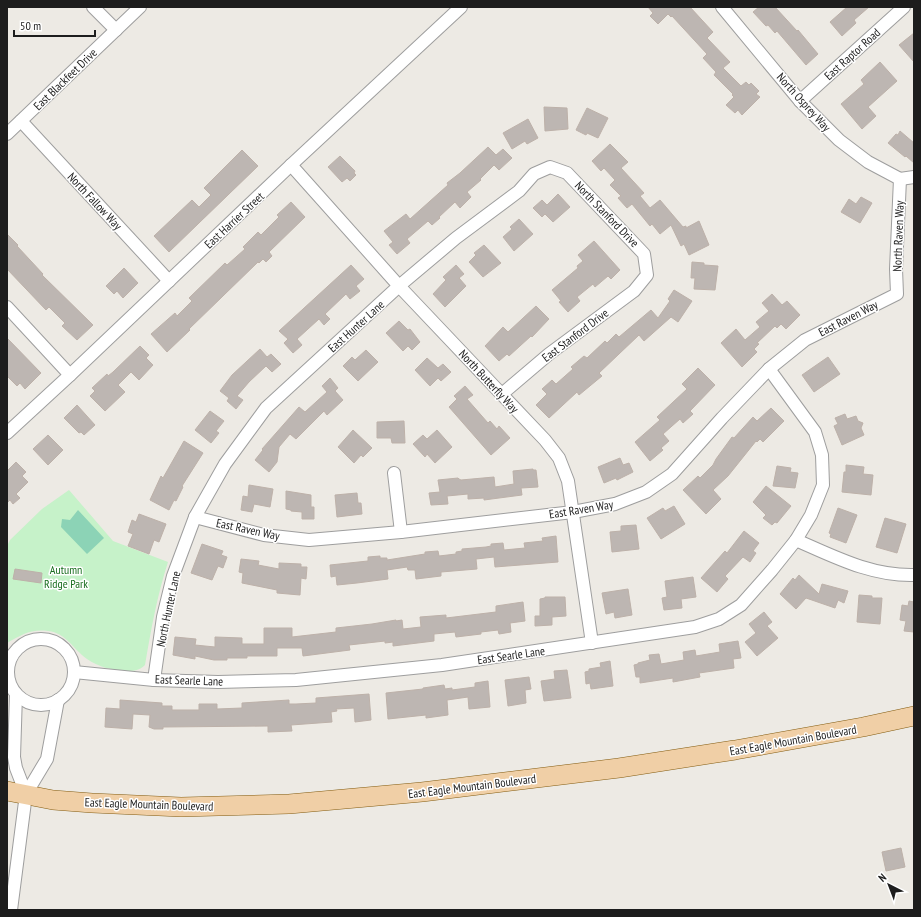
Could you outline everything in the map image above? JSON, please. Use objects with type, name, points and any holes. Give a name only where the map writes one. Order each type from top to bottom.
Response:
[{"type":"main road","name":"East Eagle Mountain Boulevard","points":[[7,791],[53,800],[182,807],[289,804],[422,792],[620,768],[735,750],[863,727],[914,716]]},
{"type":"street","points":[[93,7],[116,30]]},
{"type":"street","name":"East Blackfeet Drive","points":[[7,134],[140,7]]},
{"type":"street","name":"North Osprey Way","points":[[722,7],[800,101],[839,140],[868,162],[900,179]]},
{"type":"street","name":"East Raptor Road","points":[[800,101],[904,7]]},
{"type":"street","name":"East Harrier Street","points":[[7,433],[458,8]]},
{"type":"street","name":"North Fallow Way","points":[[20,121],[169,281]]},
{"type":"street","name":"North Butterfly Way","points":[[291,165],[399,286],[545,440],[559,458],[568,481],[592,643]]},
{"type":"street","name":"East Hunter Lane","points":[[195,517],[225,464],[266,408],[399,286],[456,238],[519,191],[534,174],[550,167]]},
{"type":"street","name":"North Stanford Drive","points":[[550,167],[567,173],[644,254],[646,275]]},
{"type":"street","points":[[900,179],[914,177]]},
{"type":"street","name":"North Raven Way","points":[[897,294],[896,269],[900,179]]},
{"type":"street","name":"East Stanford Drive","points":[[502,394],[549,354],[634,291],[646,275]]},
{"type":"street","name":"East Raven Way","points":[[195,517],[264,535],[309,540],[401,532],[573,512],[615,504],[646,492],[672,474],[722,418],[769,369],[805,340],[897,294]]},
{"type":"street","points":[[7,307],[70,375]]},
{"type":"street","name":"East Searle Lane","points":[[74,672],[154,680],[218,682],[296,680],[442,665],[695,627],[719,619],[741,605],[796,540],[811,515],[823,485],[822,455],[815,432],[769,369]]},
{"type":"street","points":[[394,473],[401,532]]},
{"type":"street","name":"North Hunter Lane","points":[[154,680],[163,617],[173,576],[195,517]]},
{"type":"street","points":[[796,540],[846,562],[871,570],[899,575],[914,575]]},
{"type":"street","points":[[39,638],[50,639],[60,644],[67,651],[73,661],[74,672],[72,683],[66,693],[58,700],[47,704],[36,704],[25,701],[16,694],[11,686],[9,678],[8,661],[19,647],[28,641],[39,638]]},
{"type":"street","points":[[16,694],[14,757],[16,768],[26,794]]},
{"type":"street","points":[[11,910],[26,794],[47,759],[58,700]]},
{"type":"green space","name":"Autumn Ridge Park","points":[[69,490],[113,541],[168,562],[157,600],[145,665],[138,670],[120,671],[105,668],[96,664],[82,655],[65,638],[54,632],[31,632],[7,643],[7,546],[10,540],[42,509]]},
{"type":"green space","points":[[78,510],[104,538],[87,554],[61,527],[62,519],[70,520]]},
{"type":"building","points":[[648,7],[690,7],[713,32],[707,38],[730,62],[723,68],[741,86],[746,82],[749,85],[751,83],[759,91],[756,94],[760,97],[742,115],[738,110],[735,113],[726,105],[734,97],[732,95],[733,94],[714,75],[716,72],[703,58],[707,54],[672,16],[671,17],[668,14],[658,24],[650,16],[653,13]]},
{"type":"building","points":[[759,7],[775,7],[797,31],[798,30],[818,54],[806,65],[777,31],[775,33],[768,25],[766,26],[753,12]]},
{"type":"building","points":[[847,7],[869,7],[854,20],[856,23],[842,36],[830,22]]},
{"type":"building","points":[[914,33],[914,62],[899,45]]},
{"type":"building","points":[[880,62],[897,81],[868,107],[876,116],[862,129],[841,104],[864,84],[861,80]]},
{"type":"building","points":[[544,107],[567,108],[568,129],[545,131]]},
{"type":"building","points":[[587,108],[608,118],[598,138],[587,133],[586,135],[576,130]]},
{"type":"building","points":[[528,119],[538,138],[527,144],[525,141],[512,149],[503,133]]},
{"type":"building","points":[[900,131],[914,143],[914,163],[888,143],[896,134],[898,135]]},
{"type":"building","points":[[610,144],[628,162],[621,168],[644,193],[640,196],[650,208],[660,200],[683,227],[686,226],[686,228],[699,221],[709,245],[689,255],[684,244],[681,246],[671,225],[660,234],[652,224],[650,226],[632,204],[627,208],[618,198],[621,196],[610,185],[615,180],[604,168],[601,171],[592,161]]},
{"type":"building","points":[[488,147],[496,155],[503,149],[512,158],[499,170],[494,165],[480,179],[481,180],[467,192],[471,197],[460,208],[455,202],[432,225],[428,221],[407,239],[410,243],[397,254],[389,245],[393,242],[384,231],[406,214],[410,219],[448,185],[447,183]]},
{"type":"building","points":[[242,150],[258,166],[169,252],[154,236],[192,200],[199,207],[211,195],[204,188]]},
{"type":"building","points":[[340,156],[355,171],[354,173],[356,175],[350,181],[347,178],[342,182],[328,167]]},
{"type":"building","points":[[558,194],[570,207],[553,222],[545,214],[542,217],[533,208],[542,200],[547,205]]},
{"type":"building","points":[[861,197],[872,203],[860,223],[841,212],[849,199],[856,204]]},
{"type":"building","points":[[291,202],[305,217],[269,252],[272,256],[266,262],[263,259],[259,263],[258,262],[167,352],[151,334],[175,313],[177,316],[192,301],[189,298],[225,263],[227,265],[245,249],[243,247],[258,232],[261,235],[279,217],[277,215]]},
{"type":"building","points":[[519,219],[533,234],[514,251],[503,237],[512,229],[510,227]]},
{"type":"building","points":[[7,234],[43,274],[42,275],[93,325],[77,340],[62,326],[65,323],[49,307],[46,310],[7,269]]},
{"type":"building","points":[[594,241],[620,270],[611,279],[608,276],[595,287],[593,284],[577,297],[580,301],[568,312],[559,302],[561,301],[552,290],[578,268],[577,266],[583,261],[578,255]]},
{"type":"building","points":[[484,245],[501,263],[483,277],[469,262],[476,255],[474,253]]},
{"type":"building","points":[[692,262],[718,266],[715,290],[694,289],[695,278],[691,278]]},
{"type":"building","points":[[351,265],[364,279],[356,286],[360,291],[350,299],[346,294],[325,314],[330,319],[324,325],[319,319],[297,339],[302,345],[293,353],[284,343],[288,339],[279,331]]},
{"type":"building","points":[[456,265],[464,274],[459,278],[466,286],[445,307],[433,294],[446,280],[443,277]]},
{"type":"building","points":[[124,268],[138,283],[123,298],[117,291],[114,294],[106,286]]},
{"type":"building","points":[[674,290],[692,301],[678,322],[671,317],[644,341],[639,335],[599,373],[602,376],[579,395],[577,392],[549,418],[536,405],[547,394],[542,389],[552,380],[556,384],[573,369],[571,367],[584,356],[587,358],[605,341],[607,343],[616,334],[619,337],[651,310],[658,318],[670,301],[668,299]]},
{"type":"building","points":[[772,294],[782,305],[787,301],[800,315],[786,329],[781,324],[777,328],[775,326],[757,343],[759,344],[754,349],[757,352],[742,367],[721,343],[736,329],[745,340],[760,327],[756,322],[769,311],[762,303]]},
{"type":"building","points":[[536,306],[549,319],[532,337],[531,336],[509,356],[507,354],[499,361],[485,346],[503,327],[508,332]]},
{"type":"building","points":[[399,321],[408,330],[410,329],[420,342],[412,350],[408,346],[403,351],[386,333]]},
{"type":"building","points":[[7,338],[41,373],[25,389],[20,383],[17,386],[7,376]]},
{"type":"building","points":[[140,346],[149,355],[146,358],[153,365],[139,380],[131,372],[118,385],[125,392],[105,411],[90,396],[95,391],[92,388],[107,374],[108,376],[113,372]]},
{"type":"building","points":[[260,349],[267,357],[271,354],[281,364],[272,372],[266,366],[249,382],[237,396],[243,400],[236,409],[227,401],[229,398],[220,391],[232,375]]},
{"type":"building","points":[[366,350],[378,362],[358,381],[343,366],[352,357],[355,360]]},
{"type":"building","points":[[828,357],[840,374],[814,392],[802,375]]},
{"type":"building","points":[[427,358],[438,368],[443,364],[451,372],[441,381],[438,378],[430,386],[415,370]]},
{"type":"building","points":[[698,368],[715,385],[690,411],[693,414],[683,423],[680,419],[663,434],[669,441],[661,448],[663,450],[650,461],[635,442],[660,420],[657,417],[687,389],[682,384]]},
{"type":"building","points":[[330,378],[338,388],[335,391],[343,400],[327,415],[324,411],[296,439],[290,434],[279,447],[277,462],[269,472],[255,460],[263,450],[262,449],[299,407],[305,412],[327,392],[322,386]]},
{"type":"building","points":[[465,386],[473,395],[467,399],[488,423],[490,421],[497,429],[499,426],[510,438],[491,455],[449,407],[457,399],[454,396]]},
{"type":"building","points":[[77,405],[95,425],[84,435],[81,432],[79,433],[64,418]]},
{"type":"building","points":[[771,408],[784,421],[763,442],[760,439],[757,442],[756,441],[728,476],[713,490],[721,499],[706,514],[683,490],[698,476],[700,478],[713,465],[732,437],[734,438],[753,417],[757,421]]},
{"type":"building","points":[[210,411],[224,421],[216,431],[219,433],[211,443],[195,430]]},
{"type":"building","points":[[845,414],[847,419],[856,416],[858,421],[863,423],[861,428],[864,435],[842,445],[834,426],[838,424],[835,418]]},
{"type":"building","points":[[404,421],[405,443],[392,443],[391,438],[377,438],[377,422]]},
{"type":"building","points":[[353,430],[372,448],[363,457],[361,455],[354,463],[338,447]]},
{"type":"building","points":[[437,430],[452,447],[435,463],[427,454],[425,457],[413,444],[423,435],[427,439]]},
{"type":"building","points":[[48,435],[63,450],[48,465],[33,449]]},
{"type":"building","points":[[184,441],[203,453],[182,486],[183,487],[176,501],[174,500],[169,510],[150,500],[161,476],[163,478]]},
{"type":"building","points":[[620,458],[623,465],[629,463],[633,472],[617,480],[616,478],[604,483],[598,467]]},
{"type":"building","points":[[16,462],[26,472],[22,476],[28,482],[16,494],[20,498],[13,504],[10,500],[7,503],[7,471]]},
{"type":"building","points":[[846,465],[864,467],[863,474],[873,475],[871,495],[842,492]]},
{"type":"building","points":[[777,466],[791,468],[790,472],[798,473],[795,488],[773,486]]},
{"type":"building","points":[[536,470],[538,487],[521,488],[522,495],[484,500],[484,498],[468,499],[468,494],[447,496],[448,504],[431,505],[429,493],[440,492],[438,480],[458,478],[461,480],[494,477],[495,487],[514,484],[513,471]]},
{"type":"building","points":[[249,485],[273,489],[270,507],[254,504],[252,512],[241,510],[243,496],[248,497]]},
{"type":"building","points":[[766,486],[791,506],[777,523],[775,522],[772,525],[763,518],[766,515],[753,502]]},
{"type":"building","points":[[286,491],[311,495],[311,507],[314,507],[314,519],[302,519],[302,512],[286,509]]},
{"type":"building","points":[[357,493],[358,503],[361,503],[362,514],[337,517],[335,495]]},
{"type":"building","points":[[674,506],[685,524],[661,539],[647,518],[663,508],[665,511]]},
{"type":"building","points":[[838,508],[857,515],[846,543],[830,537],[831,534],[829,533]]},
{"type":"building","points":[[139,514],[166,524],[159,542],[154,540],[149,554],[128,546],[133,534],[128,532],[132,520],[136,522]]},
{"type":"building","points":[[885,518],[906,524],[897,553],[876,547]]},
{"type":"building","points":[[636,525],[639,549],[612,552],[610,532],[621,531],[621,526]]},
{"type":"building","points":[[744,531],[759,543],[753,551],[756,553],[750,562],[743,557],[725,576],[728,579],[717,592],[701,578],[725,551],[727,553]]},
{"type":"building","points":[[556,536],[558,562],[495,567],[494,557],[476,559],[477,569],[441,572],[441,576],[416,579],[415,570],[408,570],[407,567],[387,570],[388,579],[337,585],[336,576],[331,577],[330,565],[368,561],[368,557],[380,556],[380,558],[387,558],[387,560],[425,554],[425,552],[438,551],[439,556],[456,554],[456,552],[462,551],[462,549],[486,547],[491,546],[491,544],[503,543],[504,550],[525,548],[524,543],[543,541],[542,538]]},
{"type":"building","points":[[202,544],[223,551],[221,555],[227,557],[223,568],[218,566],[212,580],[191,573]]},
{"type":"building","points":[[241,559],[259,561],[258,565],[279,569],[279,563],[301,564],[301,567],[307,567],[306,579],[301,578],[300,595],[277,593],[277,590],[242,583],[243,573],[239,572]]},
{"type":"building","points":[[15,569],[42,573],[41,583],[13,579]]},
{"type":"building","points":[[799,575],[819,594],[822,584],[848,591],[844,603],[838,600],[835,608],[806,598],[796,609],[780,594],[793,578],[795,580]]},
{"type":"building","points":[[693,577],[696,597],[681,599],[682,608],[664,610],[662,598],[667,597],[665,581]]},
{"type":"building","points":[[628,589],[632,615],[615,618],[614,612],[606,614],[602,593]]},
{"type":"building","points":[[859,595],[872,596],[872,598],[882,598],[880,624],[857,622]]},
{"type":"building","points":[[545,597],[565,597],[566,616],[552,617],[552,625],[535,626],[535,616],[540,616],[540,599]]},
{"type":"building","points":[[909,601],[914,602],[914,632],[904,631],[906,621],[900,620],[902,605],[908,606]]},
{"type":"building","points":[[523,602],[525,621],[510,623],[511,632],[499,634],[498,630],[456,637],[455,632],[434,634],[434,641],[393,646],[393,642],[385,643],[385,641],[349,645],[350,650],[303,656],[302,648],[277,648],[277,656],[247,656],[247,658],[227,658],[227,660],[214,660],[195,656],[195,659],[173,655],[175,637],[196,639],[195,645],[215,647],[215,637],[242,638],[242,644],[264,644],[264,628],[292,628],[292,637],[336,632],[336,628],[402,620],[403,629],[421,627],[420,617],[446,615],[446,618],[496,612],[496,606]]},
{"type":"building","points":[[764,612],[772,622],[767,626],[778,638],[757,656],[745,642],[756,633],[749,624]]},
{"type":"building","points":[[738,641],[741,658],[733,659],[734,668],[699,673],[700,677],[673,682],[673,678],[640,683],[640,677],[636,677],[634,665],[650,660],[649,655],[659,654],[661,664],[684,660],[683,652],[695,650],[696,656],[720,652],[719,644]]},
{"type":"building","points":[[610,661],[613,686],[591,689],[590,683],[586,684],[585,672],[589,671],[589,669],[601,667],[600,663]]},
{"type":"building","points":[[567,670],[571,698],[544,701],[541,681],[555,679],[554,671]]},
{"type":"building","points":[[529,677],[531,689],[525,690],[526,703],[508,706],[505,680]]},
{"type":"building","points":[[488,681],[490,707],[469,709],[468,697],[447,700],[448,715],[426,718],[426,715],[388,719],[386,693],[444,685],[445,689],[452,688],[452,690],[475,687],[475,683]]},
{"type":"building","points":[[369,694],[371,720],[355,722],[354,708],[336,709],[337,711],[331,712],[332,722],[291,725],[292,731],[268,732],[268,726],[163,727],[163,729],[154,729],[149,727],[150,715],[133,714],[132,729],[105,727],[106,708],[120,709],[120,700],[162,703],[162,706],[172,706],[172,710],[199,710],[199,704],[217,704],[217,709],[242,708],[242,703],[289,700],[289,704],[316,703],[316,698]]},
{"type":"building","points":[[901,848],[905,867],[886,871],[882,852]]}]
